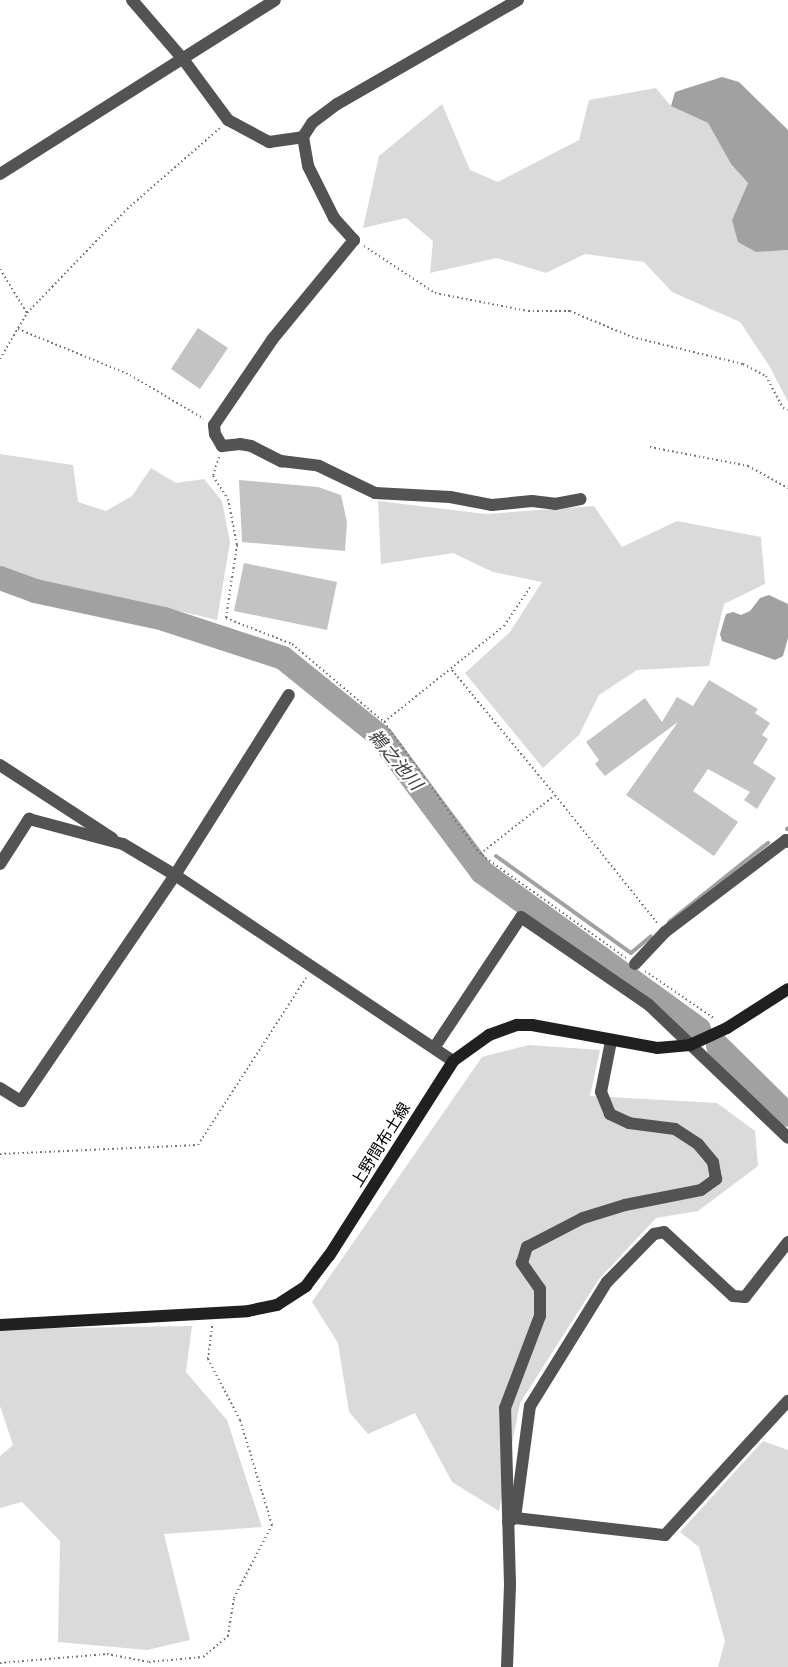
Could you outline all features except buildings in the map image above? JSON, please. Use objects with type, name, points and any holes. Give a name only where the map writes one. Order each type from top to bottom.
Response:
[{"type":"main road","name":"上野間布土線","points":[[0,1325],[248,1311],[277,1305],[306,1286],[329,1256],[453,1061],[489,1035],[517,1025],[532,1024],[657,1048],[690,1045],[727,1028],[788,989]]},
{"type":"street","points":[[132,0],[183,59],[228,120],[269,142],[303,137]]},
{"type":"street","points":[[0,174],[275,0]]},
{"type":"street","points":[[518,0],[328,109],[312,123],[303,137],[308,166],[341,228],[354,240],[293,311],[214,425],[215,434],[222,446],[240,444],[281,462],[320,466],[375,493],[450,497],[492,505],[532,501],[562,504],[581,499]]},
{"type":"street","points":[[0,1088],[21,1101],[174,875],[289,695]]},
{"type":"street","points":[[0,765],[174,875],[453,1061]]},
{"type":"street","points":[[0,864],[29,819],[123,844]]},
{"type":"street","points":[[635,964],[665,932],[786,840],[788,842]]},
{"type":"street","points":[[434,1048],[521,916],[649,1005],[788,1138]]},
{"type":"street","points":[[507,1667],[511,1520],[505,1408],[540,1316],[540,1289],[522,1263],[527,1247],[583,1218],[625,1205],[701,1190],[716,1179],[713,1162],[698,1144],[675,1129],[629,1123],[610,1114],[601,1092],[611,1041]]},
{"type":"street","points":[[511,1520],[530,1406],[607,1282],[654,1234],[664,1232],[733,1296],[745,1297],[788,1242]]},
{"type":"street","points":[[511,1520],[664,1535],[788,1401]]},
{"type":"path","points":[[0,359],[27,313],[127,209],[228,120]]},
{"type":"path","points":[[354,240],[435,293],[528,311],[570,311],[632,337],[743,364],[766,376],[783,408],[788,410]]},
{"type":"path","points":[[0,269],[27,313]]},
{"type":"path","points":[[18,329],[130,375],[214,425]]},
{"type":"path","points":[[222,446],[213,476],[228,499],[237,545],[226,618],[292,644],[384,722],[480,854],[727,1028]]},
{"type":"path","points":[[650,447],[748,466],[788,488]]},
{"type":"path","points":[[384,722],[452,670],[504,626],[531,586]]},
{"type":"path","points":[[452,670],[665,932]]},
{"type":"path","points":[[480,854],[555,795]]},
{"type":"path","points":[[0,1154],[198,1145],[312,968]]},
{"type":"path","points":[[0,1663],[107,1654],[149,1662],[203,1657],[228,1636],[234,1598],[272,1526],[240,1420],[208,1359],[213,1312]]},
{"type":"shaded area","points":[[722,77],[739,82],[788,130],[788,250],[756,252],[738,242],[732,220],[748,183],[731,164],[708,123],[671,106],[675,92]]},
{"type":"shaded area","points":[[656,88],[671,106],[708,123],[731,164],[748,183],[732,220],[757,252],[788,250],[788,402],[770,367],[740,322],[672,292],[644,262],[585,254],[546,273],[497,258],[430,273],[433,241],[406,218],[363,228],[379,156],[442,104],[470,170],[498,182],[579,140],[589,100]]},
{"type":"shaded area","points":[[0,454],[73,465],[78,502],[106,511],[132,496],[151,468],[176,483],[204,479],[222,501],[230,542],[217,620],[158,606],[37,585],[0,572]]},
{"type":"shaded area","points":[[378,501],[486,514],[594,506],[622,547],[677,521],[761,537],[765,584],[724,604],[709,666],[637,670],[599,695],[579,735],[543,768],[465,673],[510,632],[542,582],[493,572],[453,553],[381,564]]},
{"type":"shaded area","points":[[769,595],[788,604],[788,638],[783,656],[775,660],[722,641],[720,634],[726,614],[733,612],[741,615],[750,611],[760,598]]},
{"type":"shaded area","points":[[529,1045],[600,1050],[590,1096],[717,1103],[755,1131],[758,1166],[698,1211],[656,1218],[599,1279],[520,1403],[499,1511],[452,1482],[415,1413],[368,1434],[349,1412],[338,1343],[312,1302],[482,1057]]},
{"type":"shaded area","points":[[192,1326],[186,1372],[227,1420],[262,1527],[164,1534],[190,1640],[147,1650],[58,1642],[60,1541],[22,1502],[0,1508],[0,1456],[13,1445],[0,1406],[0,1329]]},
{"type":"shaded area","points":[[763,1441],[788,1450],[788,1667],[718,1667],[725,1641],[699,1547],[680,1532]]},
{"type":"waterway","name":"鵜之池川","points":[[0,578],[35,591],[164,619],[283,658],[382,738],[482,872],[699,1029]]},
{"type":"waterway","points":[[669,922],[768,843]]},
{"type":"waterway","points":[[496,856],[631,953],[651,936]]},
{"type":"waterway","name":"鵜之池川","points":[[718,1046],[788,1115]]}]
